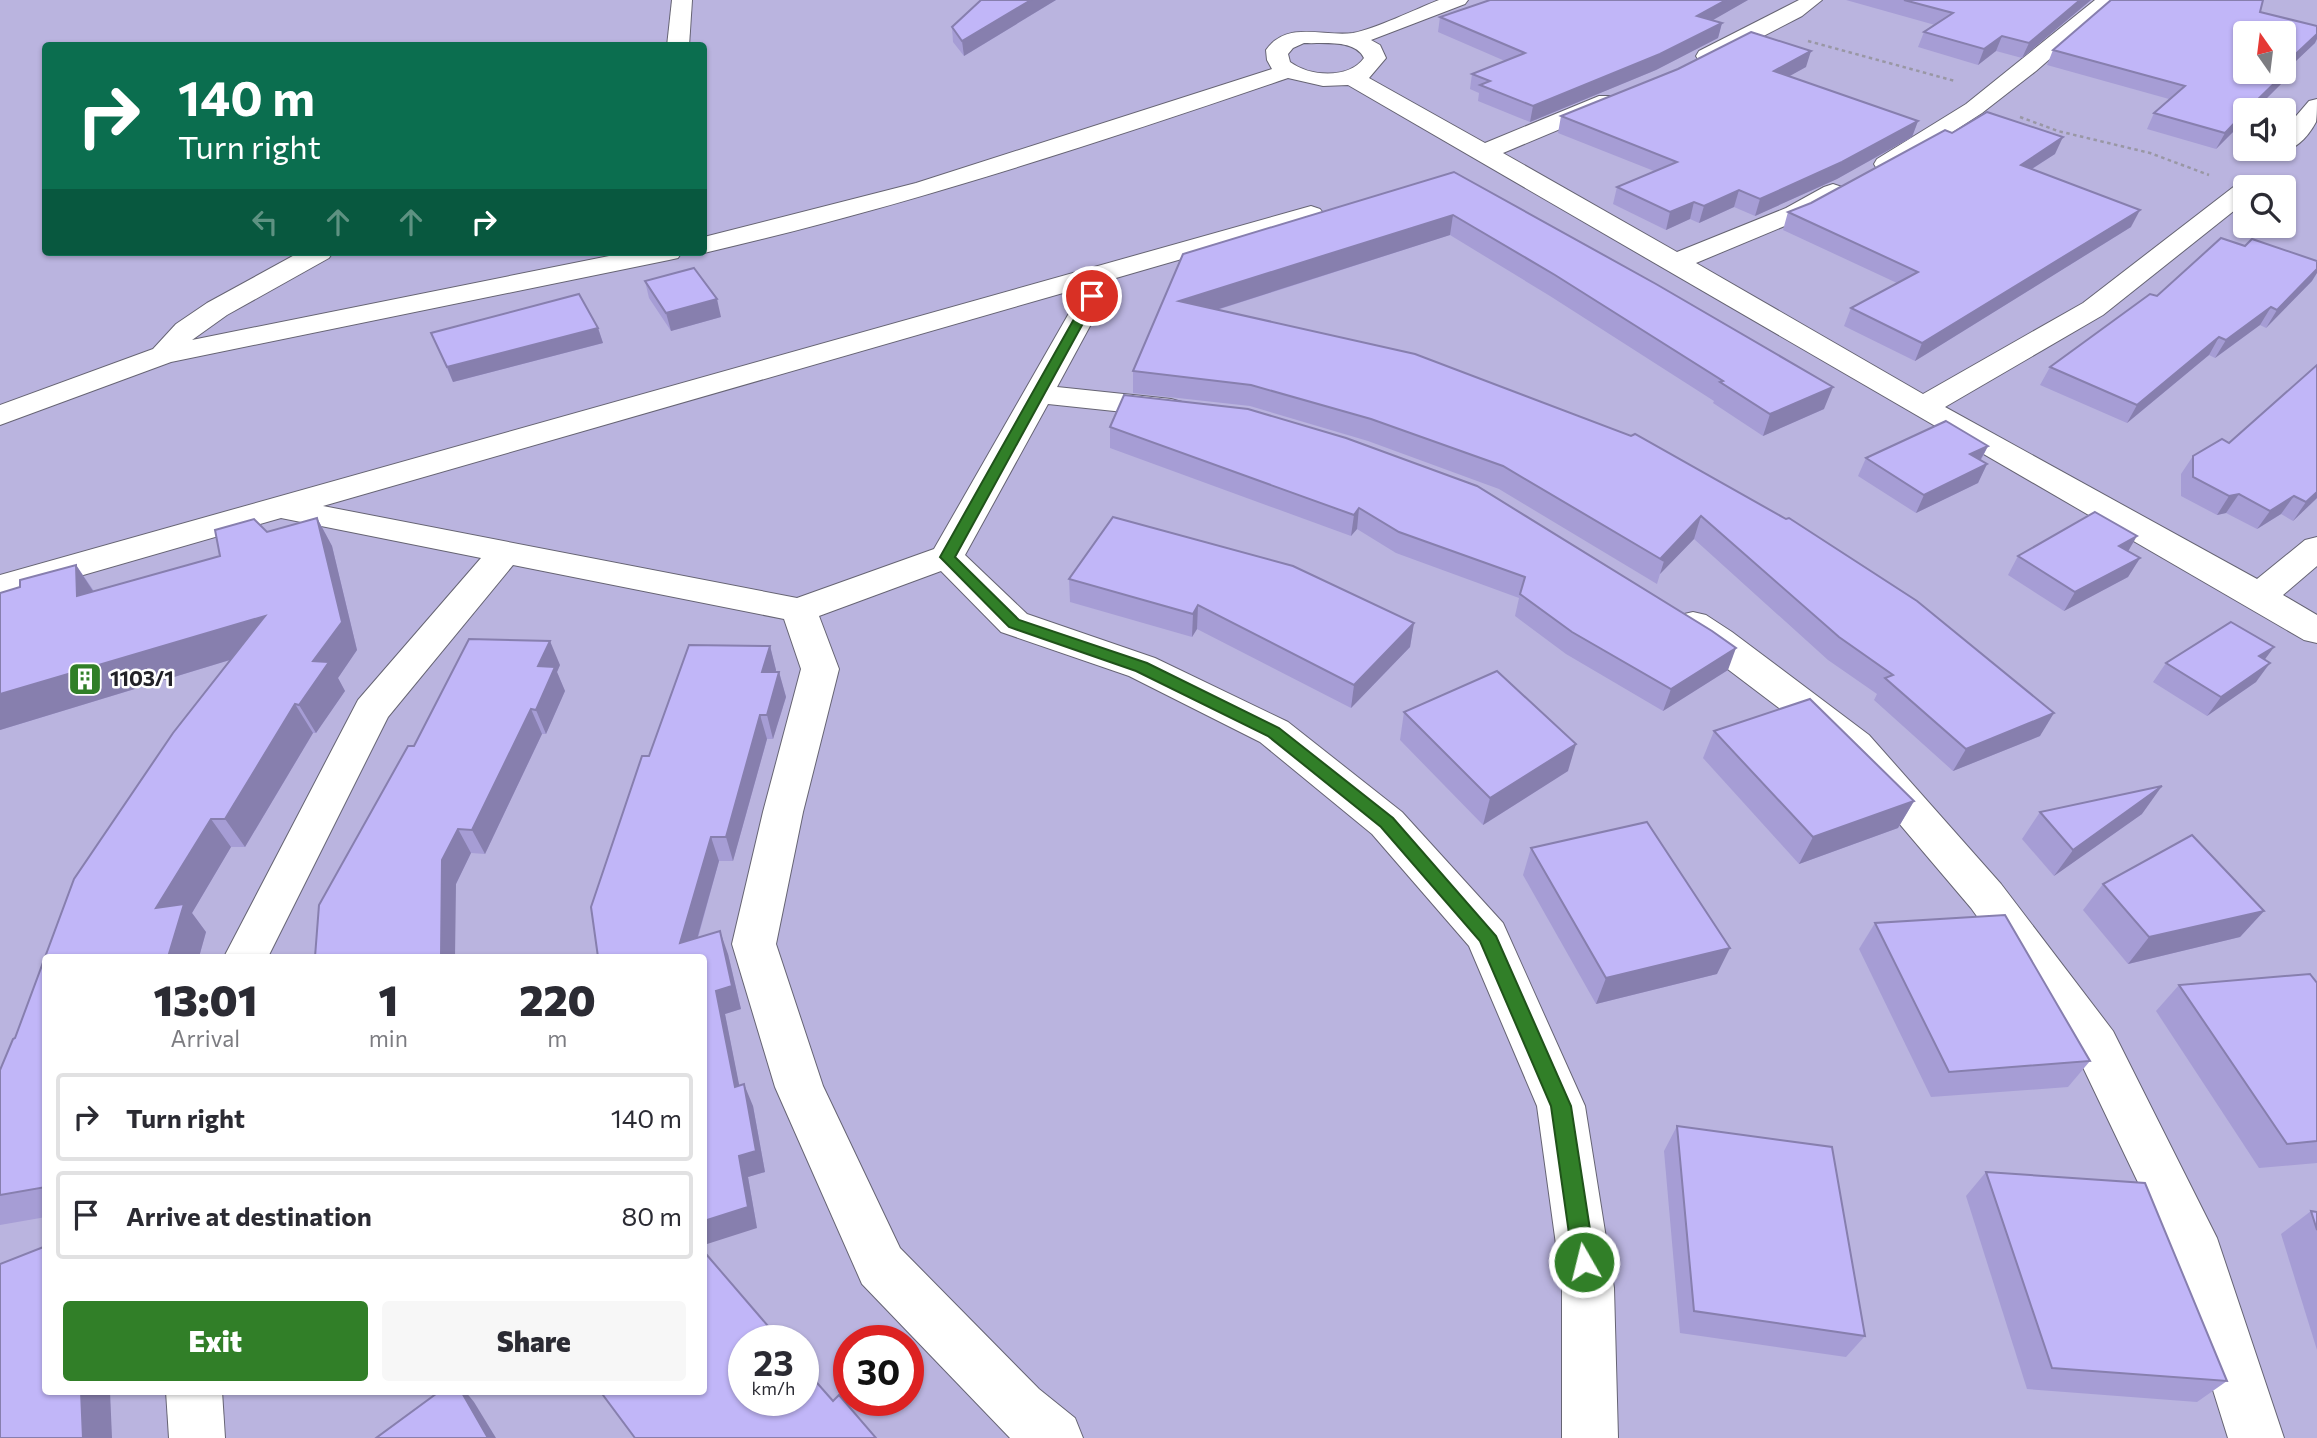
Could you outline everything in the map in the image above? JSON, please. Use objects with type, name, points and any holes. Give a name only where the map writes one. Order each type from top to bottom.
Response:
[{"type":"street","points":[[678,42],[682,0]]},
{"type":"street","points":[[1355,39],[1372,50],[1375,58],[1366,72],[1353,78],[1319,78],[1288,71],[1279,65],[1276,58],[1277,50],[1285,43],[1302,37],[1355,39],[1458,0]]},
{"type":"street","points":[[1690,65],[1812,0]]},
{"type":"street","points":[[1675,262],[1795,213],[1915,148],[1989,99],[2107,0]]},
{"type":"street","points":[[707,244],[755,234],[1012,164],[1288,71]]},
{"type":"street","points":[[1353,78],[2317,631]]},
{"type":"street","points":[[1483,153],[1629,93]]},
{"type":"street","points":[[2296,130],[2317,106]]},
{"type":"street","points":[[2259,175],[2270,161]]},
{"type":"street","points":[[1923,407],[2093,309],[2233,200]]},
{"type":"street","points":[[0,587],[1311,214]]},
{"type":"street","points":[[163,355],[186,330],[217,309],[313,256]]},
{"type":"street","points":[[0,415],[163,355],[649,256]]},
{"type":"street","points":[[280,508],[799,610],[947,557],[1106,272]]},
{"type":"street","points":[[1038,394],[1210,413]]},
{"type":"street","points":[[2259,596],[2317,548]]},
{"type":"street","points":[[248,954],[372,710],[505,552]]},
{"type":"street","points":[[947,557],[1014,623],[1142,667],[1274,732],[1387,823],[1487,936],[1561,1106],[1588,1288],[1590,1438]]},
{"type":"street","points":[[1660,604],[1719,641],[1856,745],[1986,895],[2096,1045],[2191,1238],[2256,1438]]},
{"type":"street","points":[[799,610],[820,669],[783,812],[754,944],[799,1087],[881,1266],[1019,1409],[1055,1438]]},
{"type":"street","points":[[194,1395],[197,1438]]},
{"type":"path","points":[[1764,27],[1852,55],[1920,69],[2058,131],[2150,153],[2210,175]]},
{"type":"shaded area","points":[[0,0],[2317,0],[2317,1438],[0,1438]]},
{"type":"building","points":[[981,0],[1031,0],[962,41],[952,27]]},
{"type":"building","points":[[1490,0],[1726,0],[1697,16],[1722,23],[1660,54],[1533,106],[1480,85],[1490,81],[1472,74],[1525,53],[1440,17]]},
{"type":"building","points":[[1904,0],[2080,0],[2029,43],[2002,36],[1984,49],[1924,32],[1953,13]]},
{"type":"building","points":[[2111,0],[2263,0],[2260,12],[2317,26],[2317,34],[2296,54],[2296,21],[2233,21],[2233,84],[2274,84],[2259,98],[2233,98],[2233,125],[2225,133],[2154,113],[2185,86],[2053,50]]},
{"type":"building","points":[[1751,32],[1811,51],[1774,71],[1918,121],[1842,162],[1760,199],[1739,190],[1704,206],[1694,202],[1670,212],[1617,187],[1677,162],[1561,116],[1678,69]]},
{"type":"building","points":[[1987,112],[2063,137],[2021,165],[2140,210],[1922,343],[1851,308],[1918,272],[1788,212],[1811,203],[1945,130],[1952,133]]},
{"type":"building","points":[[1454,172],[1656,284],[1833,387],[1770,414],[1720,382],[1723,381],[1555,275],[1453,215],[1179,301],[1415,354],[1631,436],[1635,434],[1786,519],[1789,518],[1917,601],[2054,713],[1966,749],[1885,678],[1893,675],[1839,637],[1701,516],[1661,558],[1664,561],[1503,466],[1371,419],[1251,385],[1133,371],[1183,254]]},
{"type":"building","points":[[2221,238],[2245,246],[2252,239],[2317,261],[2317,269],[2277,310],[2271,307],[2226,340],[2219,337],[2137,405],[2050,367],[2150,294],[2157,296]]},
{"type":"building","points":[[694,268],[717,299],[666,313],[645,281]]},
{"type":"building","points":[[579,294],[598,328],[447,367],[431,333]]},
{"type":"building","points":[[2317,365],[2317,492],[2306,502],[2294,496],[2270,511],[2239,494],[2229,496],[2193,477],[2193,456],[2222,439],[2229,443]]},
{"type":"building","points":[[1124,395],[1248,409],[1346,438],[1477,486],[1736,648],[1671,689],[1572,632],[1520,594],[1525,577],[1399,532],[1359,508],[1354,515],[1110,427]]},
{"type":"building","points":[[1946,421],[1988,446],[1970,454],[1987,464],[1924,495],[1866,458]]},
{"type":"building","points":[[2095,512],[2137,536],[2119,546],[2140,558],[2075,592],[2018,556]]},
{"type":"building","points":[[1113,517],[1293,566],[1414,623],[1354,685],[1198,605],[1193,614],[1069,579]]},
{"type":"building","points":[[317,518],[342,622],[313,661],[329,662],[299,705],[295,704],[225,819],[211,819],[156,908],[184,904],[169,954],[46,954],[74,879],[173,733],[265,616],[0,694],[0,593],[20,587],[20,580],[76,565],[77,596],[220,556],[215,530],[254,519],[267,532]]},
{"type":"building","points":[[2231,622],[2274,647],[2259,656],[2270,663],[2221,697],[2166,663]]},
{"type":"building","points":[[469,639],[550,641],[538,666],[555,667],[536,710],[531,709],[472,830],[458,829],[442,860],[441,954],[315,954],[319,905],[408,746],[414,746]]},
{"type":"building","points":[[689,645],[770,646],[762,672],[779,672],[767,715],[760,715],[726,837],[711,837],[680,943],[720,931],[732,986],[716,991],[735,1087],[744,1084],[756,1151],[739,1156],[748,1207],[707,1220],[707,954],[598,954],[591,907],[642,756],[649,756]]},
{"type":"building","points":[[1497,671],[1576,744],[1490,798],[1404,712]]},
{"type":"building","points":[[1810,699],[1914,801],[1813,837],[1714,731]]},
{"type":"building","points":[[2162,786],[2073,850],[2040,812]]},
{"type":"building","points":[[1647,822],[1730,948],[1606,978],[1531,848]]},
{"type":"building","points":[[2192,835],[2264,911],[2149,937],[2103,884]]},
{"type":"building","points":[[2005,915],[2090,1061],[1949,1072],[1875,923]]},
{"type":"building","points":[[42,965],[42,1188],[0,1195],[0,1070]]},
{"type":"building","points":[[2310,974],[2317,983],[2317,1141],[2287,1144],[2179,985]]},
{"type":"building","points":[[1677,1126],[1832,1147],[1865,1336],[1694,1311]]},
{"type":"building","points":[[1986,1172],[2145,1183],[2227,1381],[2052,1368]]},
{"type":"building","points":[[2311,1211],[2317,1212],[2317,1230]]},
{"type":"building","points":[[42,1248],[42,1395],[81,1395],[83,1438],[0,1438],[0,1264]]},
{"type":"building","points":[[707,1255],[767,1325],[728,1325],[728,1416],[819,1416],[819,1385],[833,1401],[833,1416],[857,1416],[876,1438],[635,1438],[603,1395],[707,1395]]},
{"type":"building","points":[[435,1395],[463,1395],[488,1438],[376,1438]]},
{"type":"place","name":"1103/1","points":[[85,679]]},
{"type":"route","points":[[1092,296],[947,557],[1014,623],[1142,667],[1274,732],[1387,823],[1487,936],[1561,1106],[1584,1262]]}]
